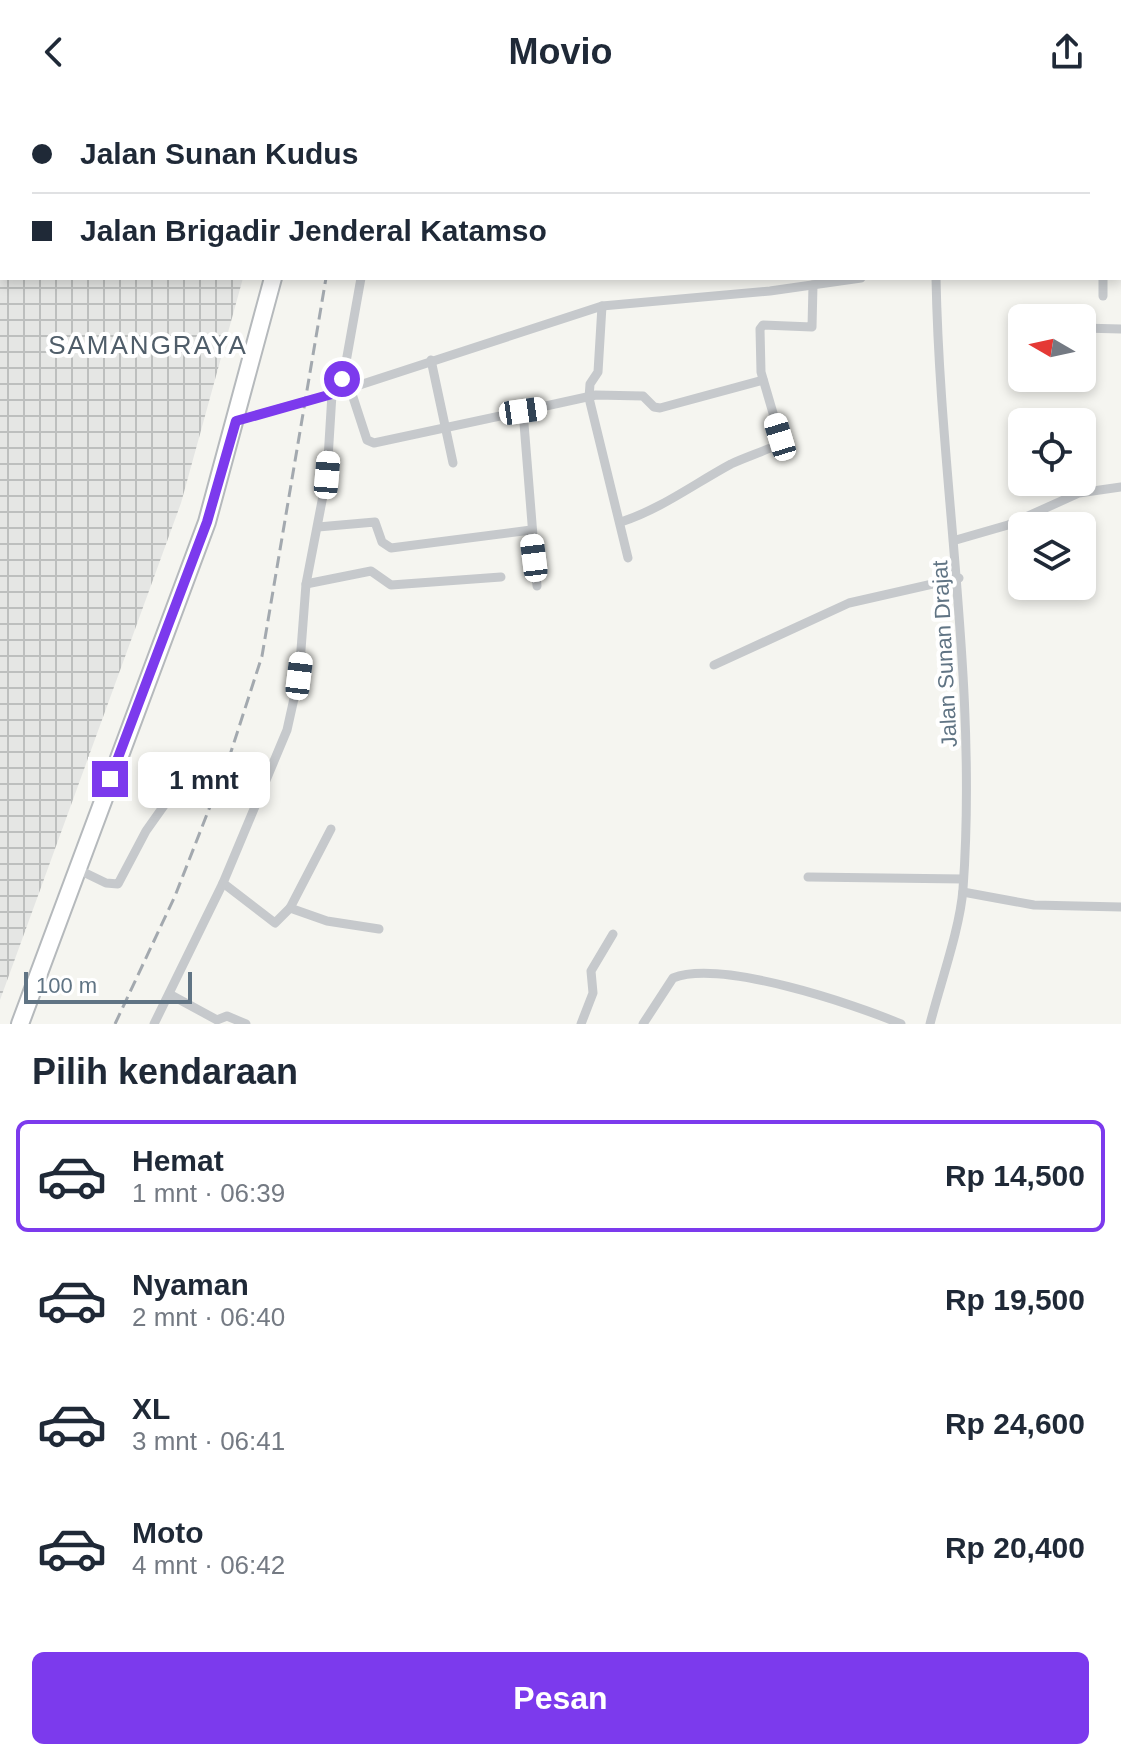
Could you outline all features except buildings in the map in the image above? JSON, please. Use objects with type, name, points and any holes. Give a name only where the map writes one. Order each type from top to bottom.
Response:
[{"type":"highway","points":[[20,1024],[207,522],[272,280]]},
{"type":"street","points":[[154,1024],[171,995],[223,883],[287,730],[299,676],[306,584],[361,280]]},
{"type":"street","points":[[236,421],[341,391],[602,306],[847,280]]},
{"type":"street","name":"Jalan Sunan Drajat","points":[[930,1024],[963,892],[969,780],[959,578],[941,402],[936,280]]},
{"type":"street","points":[[1103,280],[1103,296]]},
{"type":"street","points":[[621,522],[654,511],[671,497],[735,462],[777,445],[780,437],[763,380],[761,327],[812,327],[813,285]]},
{"type":"street","points":[[602,306],[598,372],[590,384],[589,398],[628,558]]},
{"type":"street","points":[[1096,328],[1121,329]]},
{"type":"street","points":[[431,360],[453,463]]},
{"type":"street","points":[[341,391],[370,442],[589,398],[643,396],[654,407],[660,408],[763,380]]},
{"type":"street","points":[[523,411],[537,586]]},
{"type":"street","points":[[956,540],[1008,525],[1079,493],[1121,487]]},
{"type":"street","points":[[318,527],[375,522],[382,542],[391,548],[531,530]]},
{"type":"street","points":[[306,584],[371,571],[391,585],[501,577]]},
{"type":"street","points":[[714,665],[849,603],[959,578]]},
{"type":"street","points":[[77,869],[106,883],[118,884],[146,831],[197,759]]},
{"type":"street","points":[[223,883],[275,923],[290,908],[331,829]]},
{"type":"street","points":[[808,877],[963,879]]},
{"type":"street","points":[[963,892],[1034,905],[1121,907]]},
{"type":"street","points":[[290,908],[327,921],[379,929]]},
{"type":"street","points":[[581,1024],[593,993],[591,971],[613,934]]},
{"type":"street","points":[[643,1024],[668,982],[678,975],[720,975],[773,984],[850,1004],[901,1024]]},
{"type":"street","points":[[171,995],[217,1020],[227,1016],[246,1024]]},
{"type":"shaded area","points":[[0,280],[242,280],[181,503],[0,1000]]},
{"type":"railway","points":[[115,1024],[175,896],[229,758],[262,656],[326,280]]},
{"type":"district","name":"SAMANGRAYA","points":[[148,345]]},
{"type":"route","points":[[110,779],[207,522],[236,421],[332,394],[341,390],[342,379]]}]
